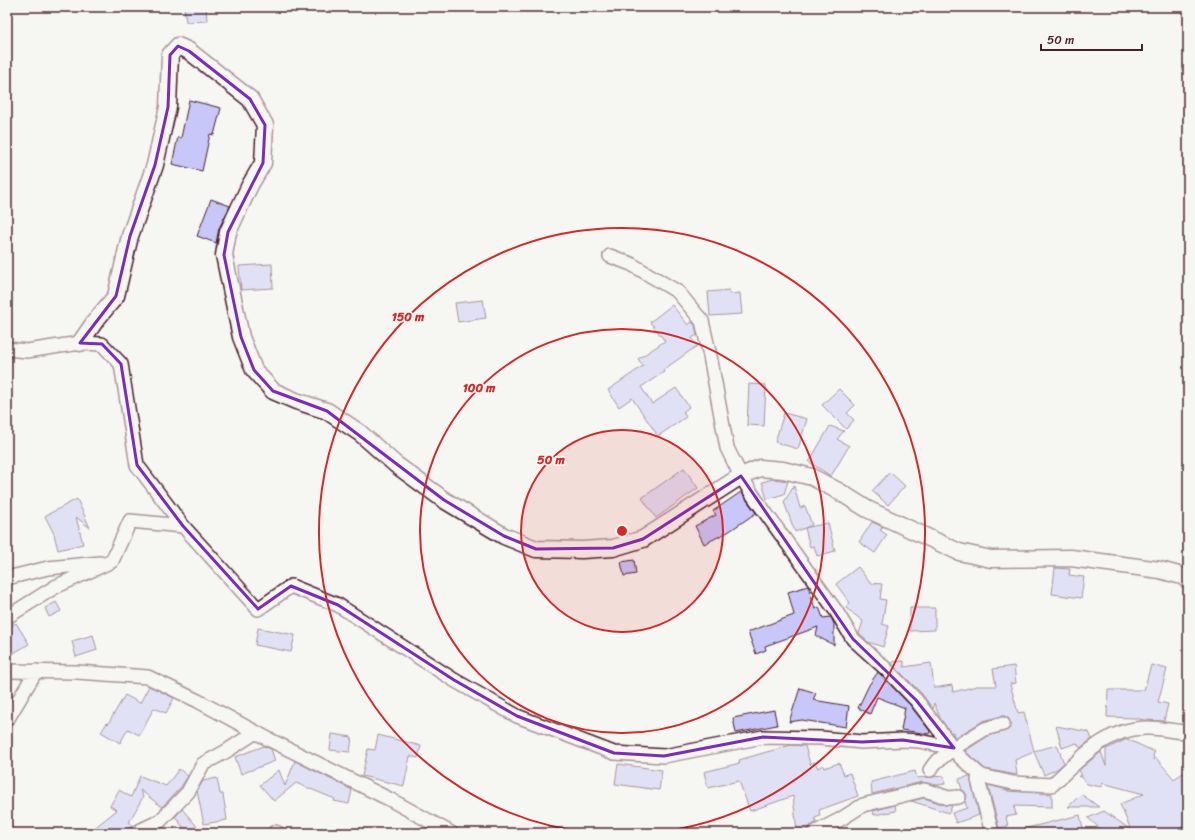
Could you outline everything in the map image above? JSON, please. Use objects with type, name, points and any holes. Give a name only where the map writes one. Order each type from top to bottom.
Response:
[{"type":"street","points":[[80,343],[96,320],[116,296],[130,236],[155,165],[168,107],[170,55],[178,46],[189,51],[250,99],[265,125],[263,163],[250,185],[228,232],[224,255],[241,337],[254,370],[273,391],[296,401],[327,411],[360,433],[395,464],[444,500],[504,536],[536,549],[582,550],[613,548],[643,540],[741,476],[760,468],[783,470],[812,477],[867,509],[959,552],[991,559],[1071,558],[1160,570],[1182,576],[1188,580]]},
{"type":"street","points":[[610,256],[631,264],[678,292],[702,322],[710,356],[727,448],[752,494],[836,611],[853,639],[887,670],[916,700],[960,757],[979,774],[1013,783],[1052,785],[1087,751],[1111,736],[1128,729],[1148,728],[1188,732]]},
{"type":"street","points":[[7,349],[27,352],[80,343],[102,344],[121,364],[137,465],[183,526],[258,609],[291,586],[338,605],[454,680],[517,716],[614,753],[664,756],[763,737],[821,738],[862,742],[903,740],[919,741],[954,748]]},
{"type":"street","points":[[7,617],[56,587],[112,561],[130,520],[183,526]]},
{"type":"street","points":[[7,578],[48,568],[112,561]]},
{"type":"street","points":[[7,671],[77,672],[148,677],[391,800],[451,833]]},
{"type":"street","points":[[7,720],[36,671]]},
{"type":"street","points":[[930,770],[935,763],[954,748],[985,729],[1003,724]]},
{"type":"street","points":[[135,833],[160,821],[188,792],[203,764],[256,732]]},
{"type":"street","points":[[979,774],[978,780],[992,833]]},
{"type":"street","points":[[814,833],[863,805],[870,803],[924,790],[948,798],[959,797]]},
{"type":"highlighted area","points":[[178,46],[189,51],[250,99],[265,125],[263,163],[228,232],[224,255],[241,337],[254,370],[273,391],[327,411],[444,500],[504,536],[536,549],[613,548],[643,539],[741,476],[853,639],[916,700],[954,748],[903,740],[862,742],[763,737],[664,756],[614,753],[517,716],[454,680],[338,605],[291,586],[258,609],[183,526],[137,465],[121,364],[102,344],[80,343],[116,296],[130,236],[155,165],[168,107],[170,55]]},
{"type":"building","points":[[184,7],[206,7],[207,21],[186,22]]},
{"type":"building","points":[[189,100],[221,108],[214,135],[210,134],[202,171],[172,164],[178,137],[181,138]]},
{"type":"building","points":[[211,199],[230,206],[219,228],[216,243],[197,236]]},
{"type":"building","points":[[272,264],[273,288],[241,290],[239,266]]},
{"type":"building","points":[[729,290],[730,294],[740,293],[742,314],[710,316],[708,292]]},
{"type":"building","points":[[483,300],[486,318],[458,322],[455,303]]},
{"type":"building","points":[[672,305],[688,325],[692,322],[695,325],[697,335],[692,338],[697,346],[663,370],[664,372],[641,387],[652,404],[676,388],[689,407],[683,412],[686,417],[658,436],[632,398],[619,407],[608,390],[643,366],[638,359],[665,341],[650,322]]},
{"type":"building","points":[[749,384],[766,385],[764,426],[747,425]]},
{"type":"building","points":[[839,389],[855,405],[847,413],[854,420],[846,429],[822,405]]},
{"type":"building","points":[[784,413],[807,419],[798,449],[775,442]]},
{"type":"building","points":[[830,426],[844,431],[837,439],[849,446],[831,476],[809,462]]},
{"type":"building","points":[[684,468],[698,488],[656,518],[642,498]]},
{"type":"building","points":[[890,472],[905,486],[888,505],[872,491]]},
{"type":"building","points":[[773,479],[788,481],[784,494],[767,499],[762,482]]},
{"type":"building","points":[[794,486],[800,508],[805,506],[812,525],[795,532],[784,502]]},
{"type":"building","points":[[741,492],[756,513],[728,532],[704,544],[695,526],[716,515],[713,511]]},
{"type":"building","points":[[77,499],[90,528],[76,517],[83,544],[58,550],[54,534],[45,516]]},
{"type":"building","points":[[872,522],[883,527],[880,530],[887,535],[875,553],[859,542]]},
{"type":"building","points":[[828,523],[835,551],[817,556],[814,546],[810,547],[805,528]]},
{"type":"building","points":[[634,560],[636,574],[624,576],[621,562]]},
{"type":"building","points":[[858,567],[870,583],[882,584],[880,599],[886,600],[882,624],[889,626],[883,647],[868,642],[859,634],[863,621],[846,608],[850,603],[836,584]]},
{"type":"building","points":[[1055,568],[1070,569],[1069,575],[1084,577],[1081,598],[1052,594]]},
{"type":"building","points":[[808,586],[815,609],[819,607],[823,618],[831,617],[834,624],[834,645],[816,636],[818,627],[765,646],[766,650],[756,654],[748,632],[794,615],[788,592]]},
{"type":"building","points":[[56,602],[61,611],[49,617],[45,608]]},
{"type":"building","points":[[910,608],[935,608],[935,630],[910,631]]},
{"type":"building","points":[[16,623],[29,644],[7,657],[7,628]]},
{"type":"building","points":[[258,628],[295,635],[291,652],[255,645]]},
{"type":"building","points":[[93,635],[97,650],[76,657],[72,641]]},
{"type":"building","points":[[904,661],[904,667],[931,663],[934,688],[952,685],[953,692],[977,686],[996,686],[993,669],[1014,666],[1016,683],[1010,684],[1018,713],[1024,712],[1034,751],[1057,745],[1064,763],[1057,769],[1044,775],[1034,752],[1015,760],[1017,775],[985,769],[965,751],[988,736],[1008,730],[1011,726],[1009,719],[1005,716],[1001,716],[983,721],[954,737],[953,732],[951,733],[940,718],[934,703],[933,709],[922,694],[892,664],[892,662]]},
{"type":"building","points":[[1151,665],[1167,669],[1158,702],[1168,704],[1164,721],[1107,717],[1108,690],[1144,690]]},
{"type":"building","points":[[878,672],[910,705],[930,731],[929,734],[901,730],[905,708],[877,697],[870,714],[858,708],[869,685]]},
{"type":"building","points":[[149,686],[174,698],[166,713],[154,708],[139,735],[128,729],[120,743],[101,732],[107,723],[108,724],[125,695],[140,703]]},
{"type":"building","points":[[800,688],[816,693],[813,700],[849,706],[846,727],[802,720],[789,722]]},
{"type":"building","points":[[774,710],[777,725],[736,733],[733,718]]},
{"type":"building","points":[[1056,726],[1089,732],[1092,739],[1080,748],[1077,743],[1062,748]]},
{"type":"building","points":[[332,734],[352,737],[350,752],[330,750]]},
{"type":"building","points":[[378,735],[421,746],[418,758],[410,756],[404,786],[362,776],[368,749],[375,750]]},
{"type":"building","points":[[1127,739],[1155,752],[1153,755],[1154,760],[1156,758],[1174,779],[1188,770],[1188,825],[1167,833],[1105,833],[1088,818],[1104,811],[1131,830],[1120,804],[1144,794],[1102,783],[1102,787],[1087,784],[1083,778],[1079,776],[1082,776],[1079,770],[1101,752],[1106,766],[1106,749]]},
{"type":"building","points":[[791,745],[805,746],[810,764],[815,762],[818,768],[823,765],[824,768],[839,763],[844,775],[850,773],[858,796],[819,810],[820,816],[815,818],[816,823],[810,826],[807,830],[797,832],[793,796],[750,811],[739,781],[708,788],[704,772],[740,763],[739,760]]},
{"type":"building","points":[[264,746],[271,749],[275,761],[241,774],[235,757]]},
{"type":"building","points":[[295,761],[352,790],[349,804],[334,801],[335,799],[296,783],[274,801],[260,785],[279,770],[285,786]]},
{"type":"building","points":[[618,764],[662,770],[659,790],[615,784]]},
{"type":"building","points":[[179,769],[188,776],[181,787],[162,807],[140,790],[143,797],[129,822],[132,825],[127,833],[88,833],[117,810],[110,806],[119,790],[131,797],[140,776],[166,786]]},
{"type":"building","points":[[915,771],[917,778],[944,776],[945,784],[937,785],[922,782],[872,794],[871,782]]},
{"type":"building","points":[[970,776],[979,815],[956,823],[952,813],[967,808],[965,802],[967,796],[962,790],[959,779]]},
{"type":"building","points":[[217,778],[220,794],[223,794],[227,820],[204,824],[197,791],[203,781]]},
{"type":"building","points":[[988,785],[1008,790],[1007,791],[1052,794],[1052,807],[1014,806],[1016,815],[1006,817],[1008,826],[999,828]]},
{"type":"building","points":[[1081,794],[1099,807],[1068,807]]},
{"type":"building","points":[[924,798],[952,806],[949,813],[911,801]]},
{"type":"building","points":[[895,805],[896,811],[874,815],[873,811]]},
{"type":"building","points":[[182,809],[203,833],[188,833],[179,822],[180,821],[175,817]]},
{"type":"building","points":[[1080,815],[1084,833],[1024,833],[1023,829]]}]
